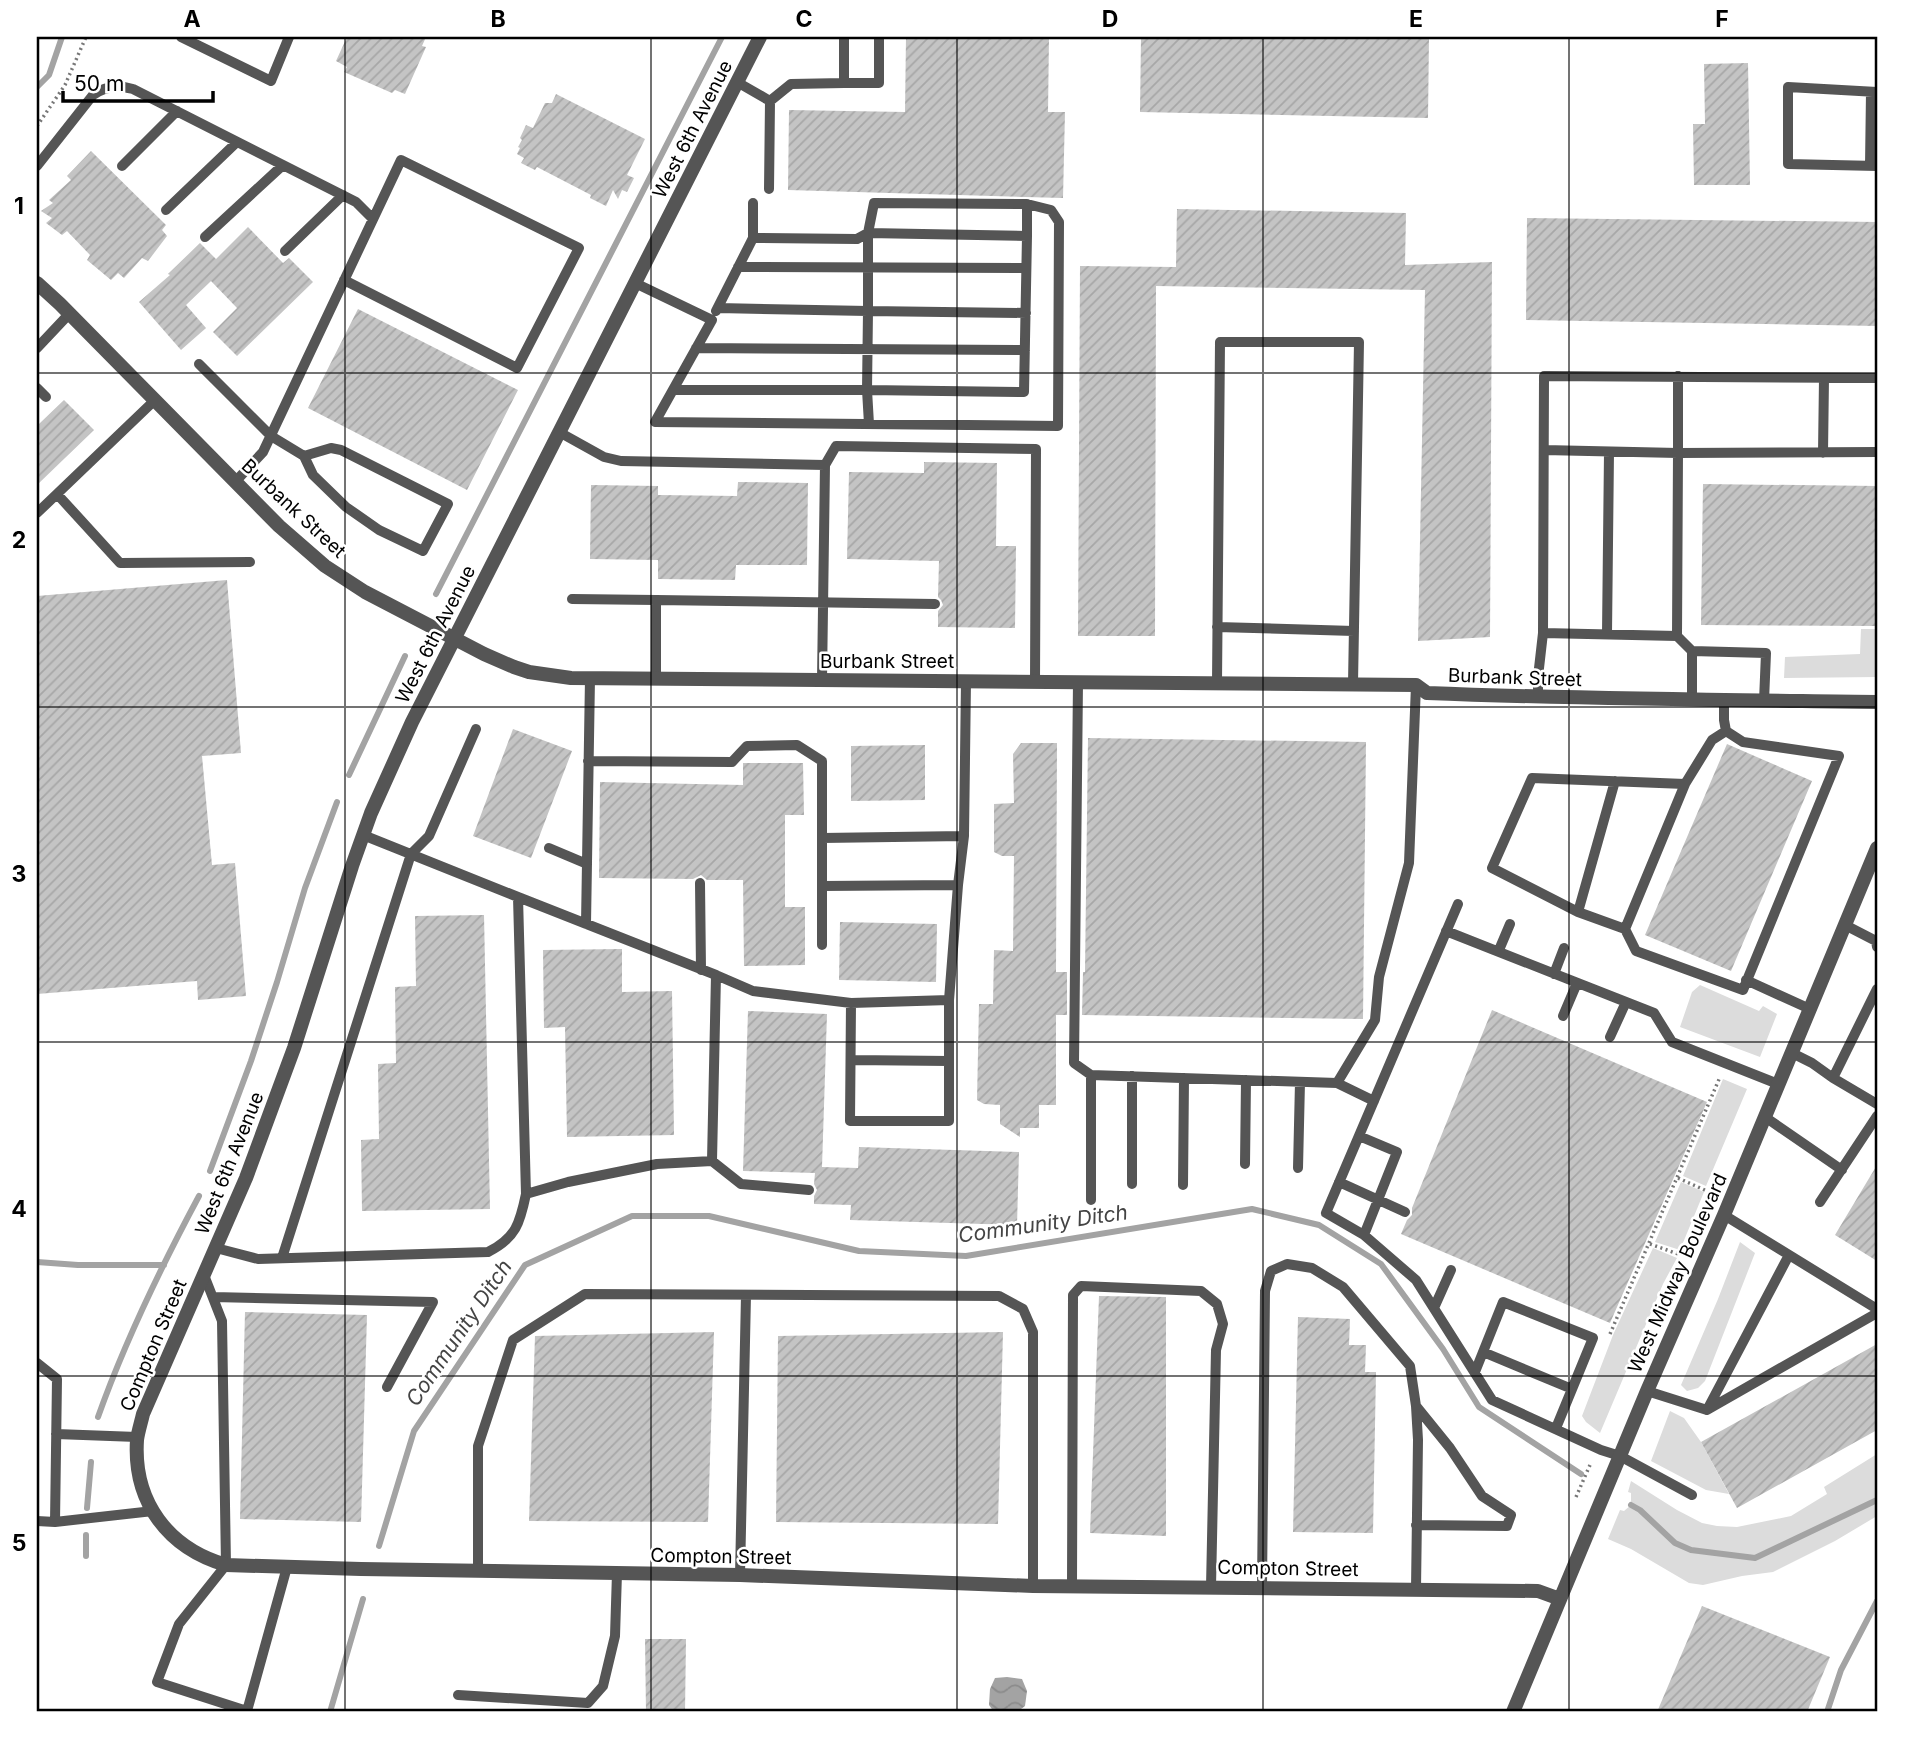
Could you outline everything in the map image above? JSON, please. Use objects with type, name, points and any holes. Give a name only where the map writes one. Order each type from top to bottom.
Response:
[{"type":"street","name":"West 6th Avenue","points":[[204,1275],[246,1178],[294,1048],[363,835],[412,722],[760,37]]},
{"type":"street","name":"Burbank Street","points":[[37,283],[70,313],[291,537],[326,566],[365,592],[484,654],[522,670],[571,678],[1416,685],[1427,693],[1692,701],[1877,702]]},
{"type":"street","name":"West Midway Boulevard","points":[[1513,1712],[1877,848]]},
{"type":"street","name":"Compton Street","points":[[204,1275],[143,1414],[137,1437],[137,1457],[144,1491],[165,1529],[185,1548],[226,1565],[740,1575],[1032,1586],[1538,1591],[1560,1599]]},
{"type":"lane","points":[[181,37],[271,81],[289,37]]},
{"type":"lane","points":[[844,37],[844,83]]},
{"type":"lane","points":[[770,101],[791,84],[878,83],[878,37]]},
{"type":"lane","points":[[737,82],[770,101]]},
{"type":"lane","points":[[37,166],[93,95],[101,89],[124,87],[133,89],[343,195],[356,202],[373,219]]},
{"type":"lane","points":[[1788,87],[1874,92],[1874,166],[1788,164],[1788,87]]},
{"type":"lane","points":[[769,189],[770,101]]},
{"type":"lane","points":[[122,166],[177,111]]},
{"type":"lane","points":[[166,210],[237,142]]},
{"type":"lane","points":[[235,482],[263,452],[271,436],[344,280],[401,160],[579,248],[517,368],[344,280]]},
{"type":"lane","points":[[205,237],[283,165]]},
{"type":"lane","points":[[285,251],[343,195]]},
{"type":"lane","points":[[753,202],[753,238],[712,320],[655,422],[1058,426],[1059,222],[1051,210],[1027,204],[874,203],[867,233],[869,424]]},
{"type":"lane","points":[[674,390],[1024,392],[1027,204]]},
{"type":"lane","points":[[753,238],[857,239],[867,233],[1027,236]]},
{"type":"lane","points":[[738,267],[1026,268]]},
{"type":"lane","points":[[635,283],[712,320]]},
{"type":"lane","points":[[718,308],[1026,313]]},
{"type":"lane","points":[[37,348],[70,313]]},
{"type":"lane","points":[[1217,683],[1220,342],[1359,342],[1353,684]]},
{"type":"lane","points":[[696,348],[1025,351]]},
{"type":"lane","points":[[200,365],[271,436],[303,456],[313,475],[346,507],[379,530],[423,551],[448,504],[341,450],[331,448],[303,456]]},
{"type":"lane","points":[[1538,697],[1544,633],[1544,376],[1877,379]]},
{"type":"lane","points":[[1677,636],[1678,376]]},
{"type":"lane","points":[[1824,378],[1824,453]]},
{"type":"lane","points":[[37,388],[46,397]]},
{"type":"lane","points":[[37,513],[155,400]]},
{"type":"lane","points":[[559,432],[604,457],[621,461],[825,465]]},
{"type":"lane","points":[[822,680],[825,465],[836,446],[1036,449],[1035,682]]},
{"type":"lane","points":[[1544,450],[1678,453],[1877,452]]},
{"type":"lane","points":[[1606,635],[1609,452]]},
{"type":"lane","points":[[57,494],[120,563],[250,562]]},
{"type":"lane","points":[[572,598],[934,604]]},
{"type":"lane","points":[[656,600],[656,678]]},
{"type":"lane","points":[[1217,627],[1354,631]]},
{"type":"lane","points":[[1544,633],[1677,636],[1692,651],[1766,653],[1764,701]]},
{"type":"lane","points":[[1692,651],[1692,701]]},
{"type":"lane","points":[[586,924],[590,678]]},
{"type":"lane","points":[[851,1003],[850,1121],[949,1121],[949,1000],[957,885],[964,836],[966,681]]},
{"type":"lane","points":[[1078,682],[1074,1063],[1091,1075],[1337,1083],[1374,1101]]},
{"type":"lane","points":[[1337,1083],[1375,1020],[1379,977],[1409,863],[1416,685]]},
{"type":"lane","points":[[1685,784],[1532,778],[1492,868],[1578,912],[1625,929],[1636,951],[1743,990],[1839,756],[1743,742],[1726,731],[1724,701]]},
{"type":"lane","points":[[282,1258],[411,854],[429,836],[476,729]]},
{"type":"lane","points":[[1625,929],[1685,784],[1712,740],[1726,731]]},
{"type":"lane","points":[[589,761],[732,762],[747,746],[797,745],[822,761],[822,945]]},
{"type":"lane","points":[[1578,912],[1615,781]]},
{"type":"lane","points":[[363,835],[753,991],[851,1003],[949,1000]]},
{"type":"lane","points":[[822,838],[964,836]]},
{"type":"lane","points":[[549,848],[587,864]]},
{"type":"lane","points":[[701,883],[701,970]]},
{"type":"lane","points":[[822,886],[957,885]]},
{"type":"lane","points":[[216,1248],[258,1259],[488,1252],[502,1245],[514,1232],[521,1217],[526,1194],[518,897]]},
{"type":"lane","points":[[1458,904],[1326,1213],[1363,1235],[1416,1280],[1492,1400],[1601,1450],[1620,1456],[1692,1494]]},
{"type":"lane","points":[[1499,950],[1510,925]]},
{"type":"lane","points":[[1845,925],[1877,942]]},
{"type":"lane","points":[[1446,931],[1654,1013],[1672,1042],[1778,1084]]},
{"type":"lane","points":[[1554,974],[1564,948]]},
{"type":"lane","points":[[712,1161],[716,975]]},
{"type":"lane","points":[[1746,980],[1810,1009]]},
{"type":"lane","points":[[1563,1016],[1577,982]]},
{"type":"lane","points":[[1833,1078],[1877,989]]},
{"type":"lane","points":[[1610,1037],[1626,1002]]},
{"type":"lane","points":[[1791,1053],[1812,1063],[1877,1104]]},
{"type":"lane","points":[[851,1060],[949,1061]]},
{"type":"lane","points":[[1091,1075],[1091,1200]]},
{"type":"lane","points":[[1132,1076],[1132,1184]]},
{"type":"lane","points":[[1184,1078],[1184,1185]]},
{"type":"lane","points":[[1245,1164],[1246,1080]]},
{"type":"lane","points":[[1298,1168],[1300,1082]]},
{"type":"lane","points":[[1820,1202],[1877,1115]]},
{"type":"lane","points":[[1765,1117],[1842,1170]]},
{"type":"lane","points":[[1359,1136],[1398,1153],[1363,1235]]},
{"type":"lane","points":[[526,1194],[657,1164],[712,1161],[741,1184],[809,1190]]},
{"type":"lane","points":[[1339,1182],[1405,1212]]},
{"type":"lane","points":[[1647,1391],[1707,1410],[1877,1311],[1724,1215]]},
{"type":"lane","points":[[1707,1410],[1789,1255]]},
{"type":"lane","points":[[1262,1587],[1265,1291],[1271,1271],[1287,1264],[1312,1268],[1343,1287],[1410,1366],[1418,1440],[1416,1589]]},
{"type":"lane","points":[[1434,1308],[1451,1270]]},
{"type":"lane","points":[[204,1275],[222,1321],[226,1565],[179,1624],[157,1682],[247,1711],[287,1567]]},
{"type":"lane","points":[[1072,1586],[1073,1295],[1081,1286],[1201,1291],[1217,1304],[1223,1324],[1216,1350],[1211,1587]]},
{"type":"lane","points":[[478,1571],[478,1446],[513,1340],[584,1294],[999,1296],[1023,1309],[1033,1332],[1032,1586]]},
{"type":"lane","points":[[740,1575],[746,1295]]},
{"type":"lane","points":[[213,1297],[433,1302],[387,1387]]},
{"type":"lane","points":[[1475,1372],[1503,1302],[1592,1338],[1556,1428]]},
{"type":"lane","points":[[1483,1352],[1572,1389]]},
{"type":"lane","points":[[37,1363],[57,1379],[55,1522]]},
{"type":"lane","points":[[1416,1406],[1450,1448],[1482,1496],[1511,1515],[1507,1526],[1416,1525]]},
{"type":"lane","points":[[56,1434],[137,1437]]},
{"type":"lane","points":[[37,1521],[55,1522],[153,1511]]},
{"type":"lane","points":[[458,1695],[587,1703],[603,1686],[615,1636],[617,1573]]},
{"type":"path","points":[[37,126],[65,85],[86,37]]},
{"type":"path","points":[[1610,1334],[1720,1077]]},
{"type":"path","points":[[1678,1178],[1707,1191]]},
{"type":"path","points":[[1650,1244],[1681,1255]]},
{"type":"path","points":[[1576,1497],[1590,1465]]},
{"type":"shaded area","points":[[1861,629],[1877,629],[1877,677],[1784,678],[1785,657],[1860,654]]},
{"type":"shaded area","points":[[1700,985],[1759,1011],[1763,1006],[1777,1014],[1760,1057],[1680,1027],[1692,992]]},
{"type":"shaded area","points":[[1723,1079],[1747,1089],[1706,1186],[1683,1176]]},
{"type":"shaded area","points":[[1681,1182],[1704,1192],[1680,1250],[1655,1242]]},
{"type":"shaded area","points":[[1740,1242],[1755,1253],[1705,1381],[1698,1388],[1687,1391],[1681,1385]]},
{"type":"shaded area","points":[[1653,1248],[1677,1258],[1663,1284],[1600,1433],[1582,1416],[1613,1335]]},
{"type":"shaded area","points":[[1670,1411],[1684,1418],[1701,1442],[1729,1494],[1706,1490],[1651,1461]]},
{"type":"shaded area","points":[[1877,1454],[1877,1516],[1773,1572],[1703,1585],[1689,1583],[1631,1549],[1608,1539],[1620,1510],[1624,1511],[1631,1505],[1631,1493],[1628,1492],[1631,1481],[1702,1523],[1737,1527],[1791,1516],[1827,1494],[1824,1487]]},
{"type":"water","points":[[995,1678],[1022,1679],[1027,1691],[1025,1706],[1017,1712],[994,1712],[989,1705],[990,1689]]},
{"type":"building","points":[[347,37],[426,37],[422,46],[426,47],[405,94],[395,90],[392,93],[344,72],[347,67],[336,61]]},
{"type":"building","points":[[906,37],[1049,37],[1048,112],[1065,112],[1063,198],[788,190],[789,110],[905,112]]},
{"type":"building","points":[[1141,37],[1429,37],[1428,118],[1140,112]]},
{"type":"building","points":[[1748,63],[1750,185],[1694,185],[1693,124],[1705,124],[1704,64]]},
{"type":"building","points":[[556,94],[645,139],[627,175],[634,178],[627,192],[622,190],[618,199],[613,190],[606,206],[590,198],[591,195],[537,167],[535,170],[521,163],[524,158],[517,154],[526,125],[533,128],[545,103],[552,103]]},
{"type":"building","points":[[91,151],[166,225],[162,230],[167,236],[148,261],[142,258],[124,278],[118,273],[111,280],[87,260],[90,255],[67,231],[62,235],[46,223],[52,218],[41,211],[53,203],[49,200],[71,180],[67,176]]},
{"type":"building","points":[[1177,209],[1406,213],[1405,265],[1492,262],[1490,637],[1418,641],[1425,290],[1156,286],[1155,636],[1078,636],[1080,266],[1176,267]]},
{"type":"building","points":[[1527,218],[1877,222],[1877,326],[1526,320]]},
{"type":"building","points":[[248,227],[283,263],[289,258],[313,282],[237,356],[213,332],[237,308],[211,281],[186,305],[206,328],[181,350],[139,302],[170,275],[168,274],[200,243],[216,259]]},
{"type":"building","points":[[358,309],[518,390],[467,490],[308,408]]},
{"type":"building","points":[[64,400],[94,430],[37,485],[37,426]]},
{"type":"building","points":[[924,462],[997,463],[996,546],[1016,546],[1015,628],[938,627],[938,611],[943,605],[938,597],[939,561],[847,559],[849,472],[924,473]]},
{"type":"building","points":[[738,482],[808,483],[807,565],[736,565],[735,580],[658,579],[658,560],[590,559],[591,485],[658,486],[658,495],[737,496]]},
{"type":"building","points":[[1703,484],[1877,486],[1877,626],[1701,625]]},
{"type":"building","points":[[227,580],[241,753],[202,756],[212,865],[235,863],[246,996],[198,1000],[197,981],[37,994],[37,596]]},
{"type":"building","points":[[513,729],[572,751],[531,858],[473,836]]},
{"type":"building","points":[[1088,738],[1366,742],[1363,1019],[1082,1015]]},
{"type":"building","points":[[1021,743],[1057,743],[1056,972],[1067,972],[1067,1015],[1056,1015],[1056,1105],[1039,1105],[1039,1128],[1020,1128],[1020,1137],[1000,1124],[1000,1105],[984,1104],[977,1100],[979,1004],[993,1004],[994,950],[1013,951],[1014,856],[1002,856],[994,852],[994,804],[1014,803],[1013,754]]},
{"type":"building","points":[[1727,744],[1812,781],[1731,971],[1645,935]]},
{"type":"building","points":[[925,745],[925,800],[851,801],[851,746]]},
{"type":"building","points":[[743,763],[803,763],[804,815],[785,815],[785,907],[805,907],[805,965],[744,966],[743,880],[707,880],[701,875],[693,879],[599,878],[600,782],[743,785]]},
{"type":"building","points":[[484,915],[490,1209],[362,1211],[361,1140],[379,1139],[378,1064],[396,1063],[395,987],[416,986],[415,916]]},
{"type":"building","points":[[840,922],[937,924],[936,982],[839,980]]},
{"type":"building","points":[[622,949],[622,992],[672,991],[674,1135],[567,1137],[565,1027],[544,1028],[543,950]]},
{"type":"building","points":[[1492,1010],[1707,1102],[1610,1323],[1401,1234],[1412,1215],[1412,1208]]},
{"type":"building","points":[[748,1011],[827,1014],[822,1167],[858,1168],[859,1147],[1019,1152],[1017,1225],[850,1220],[851,1205],[814,1204],[817,1190],[814,1184],[815,1173],[743,1171]]},
{"type":"building","points":[[1877,1165],[1877,1261],[1835,1235]]},
{"type":"building","points":[[1099,1296],[1166,1297],[1166,1536],[1090,1533]]},
{"type":"building","points":[[245,1312],[367,1315],[361,1522],[240,1519]]},
{"type":"building","points":[[1298,1317],[1350,1319],[1349,1345],[1366,1345],[1365,1372],[1376,1372],[1373,1533],[1293,1532]]},
{"type":"building","points":[[714,1332],[708,1522],[529,1521],[535,1336]]},
{"type":"building","points":[[1003,1332],[998,1524],[776,1522],[778,1336]]},
{"type":"building","points":[[1877,1344],[1877,1430],[1737,1508],[1701,1442]]},
{"type":"building","points":[[1702,1606],[1830,1657],[1807,1712],[1657,1712]]},
{"type":"building","points":[[645,1639],[686,1639],[685,1712],[646,1712]]},
{"type":"waterway","name":"Community Ditch","points":[[37,87],[49,75],[62,37]]},
{"type":"waterway","points":[[436,594],[722,37]]},
{"type":"waterway","points":[[349,775],[405,656]]},
{"type":"waterway","points":[[210,1171],[251,1061],[305,888],[337,802]]},
{"type":"waterway","points":[[98,1417],[144,1305],[199,1196]]},
{"type":"waterway","name":"Community Ditch","points":[[379,1546],[414,1431],[525,1265],[632,1216],[709,1216],[859,1251],[966,1256],[1252,1209],[1319,1225],[1381,1264],[1443,1349],[1479,1407],[1581,1474]]},
{"type":"waterway","points":[[37,1262],[164,1265]]},
{"type":"waterway","points":[[87,1508],[91,1462]]},
{"type":"waterway","name":"Community Ditch","points":[[1631,1505],[1675,1543],[1691,1550],[1755,1558],[1877,1500]]},
{"type":"waterway","points":[[86,1535],[86,1556]]},
{"type":"waterway","name":"Community Ditch","points":[[330,1712],[363,1599]]},
{"type":"waterway","name":"Community Ditch","points":[[1827,1712],[1841,1670],[1877,1601]]}]
